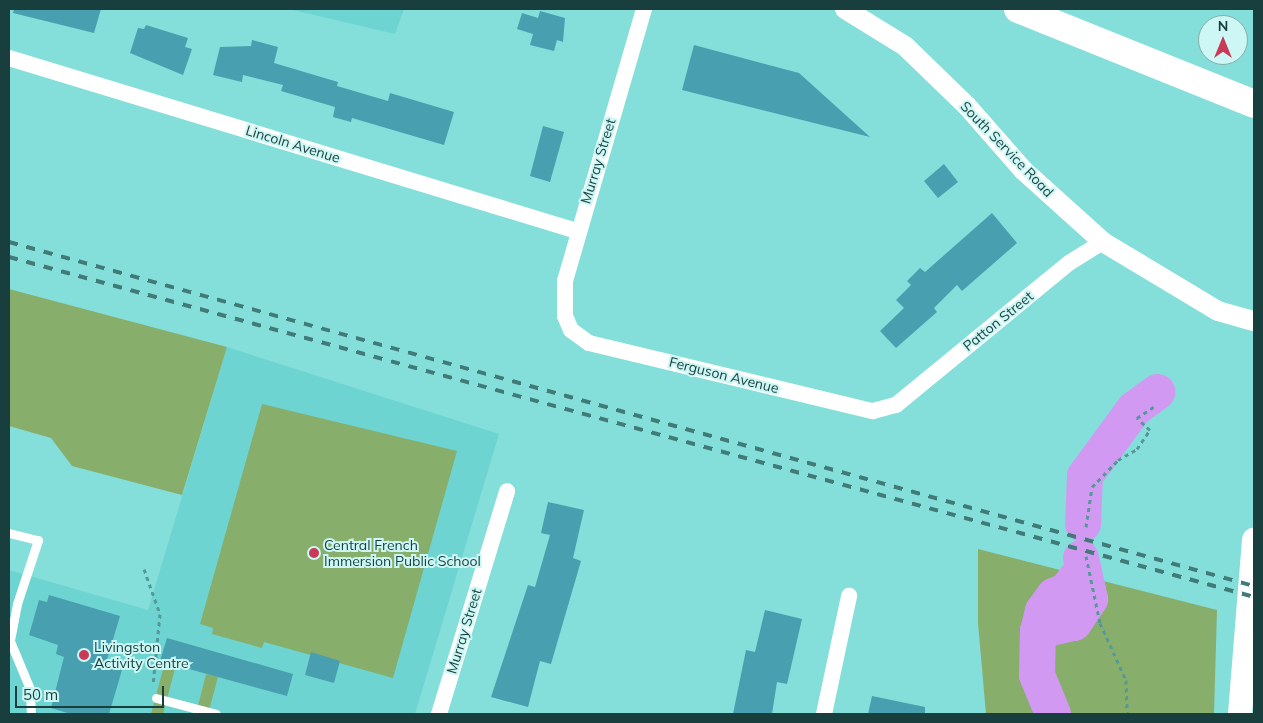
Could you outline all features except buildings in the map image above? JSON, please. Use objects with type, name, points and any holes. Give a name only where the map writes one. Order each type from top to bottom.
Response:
[{"type":"highway","points":[[1018,9],[1254,104]]},
{"type":"main road","points":[[1240,714],[1254,540]]},
{"type":"street","name":"Murray Street","points":[[564,316],[564,280],[644,9]]},
{"type":"street","name":"South Service Road","points":[[845,9],[905,46],[967,106],[1023,170],[1103,242],[1218,311],[1254,321]]},
{"type":"street","name":"Lincoln Avenue","points":[[9,58],[577,231]]},
{"type":"street","name":"Patton Street","points":[[896,405],[1069,263],[1103,242]]},
{"type":"street","name":"Ferguson Avenue","points":[[564,316],[571,330],[589,343],[872,411],[896,405]]},
{"type":"street","name":"Murray Street","points":[[439,714],[507,491]]},
{"type":"street","points":[[824,714],[849,596]]},
{"type":"lane","points":[[9,533],[38,540],[17,604],[10,641],[30,689],[31,714]]},
{"type":"lane","points":[[156,698],[216,714]]},
{"type":"path","points":[[1086,527],[1092,487],[1118,460],[1137,450],[1150,430],[1137,418],[1156,406]]},
{"type":"path","points":[[1086,556],[1100,623],[1126,680],[1127,714]]},
{"type":"path","points":[[144,569],[160,614],[152,676],[156,698]]},
{"type":"shaded area","points":[[289,9],[404,9],[395,34]]},
{"type":"shaded area","name":"Central French Immersion Public School","points":[[227,347],[499,434],[415,714],[9,714],[9,570],[148,610]]},
{"type":"green space","points":[[9,289],[227,347],[182,495],[72,466],[51,438],[9,426]]},
{"type":"green space","points":[[262,404],[457,451],[393,678],[264,642],[262,648],[212,634],[213,628],[200,624]]},
{"type":"green space","points":[[978,549],[1217,610],[1214,714],[986,714],[978,623]]},
{"type":"green space","points":[[165,662],[176,665],[163,714],[151,714]]},
{"type":"green space","points":[[206,674],[218,677],[208,714],[196,714]]},
{"type":"waterway","points":[[1083,524],[1085,476],[1134,409],[1157,392]]},
{"type":"waterway","points":[[1053,714],[1037,675],[1038,631],[1074,623],[1090,599],[1081,558]]},
{"type":"waterway","points":[[1038,631],[1043,611],[1054,596],[1066,591],[1083,569]]},
{"type":"railway","points":[[9,242],[1254,586]]},
{"type":"railway","points":[[9,257],[1254,597]]},
{"type":"place","name":"Central French Immersion Public School","points":[[314,553]]},
{"type":"place","name":"Livingston Activity Centre","points":[[84,655]]}]
